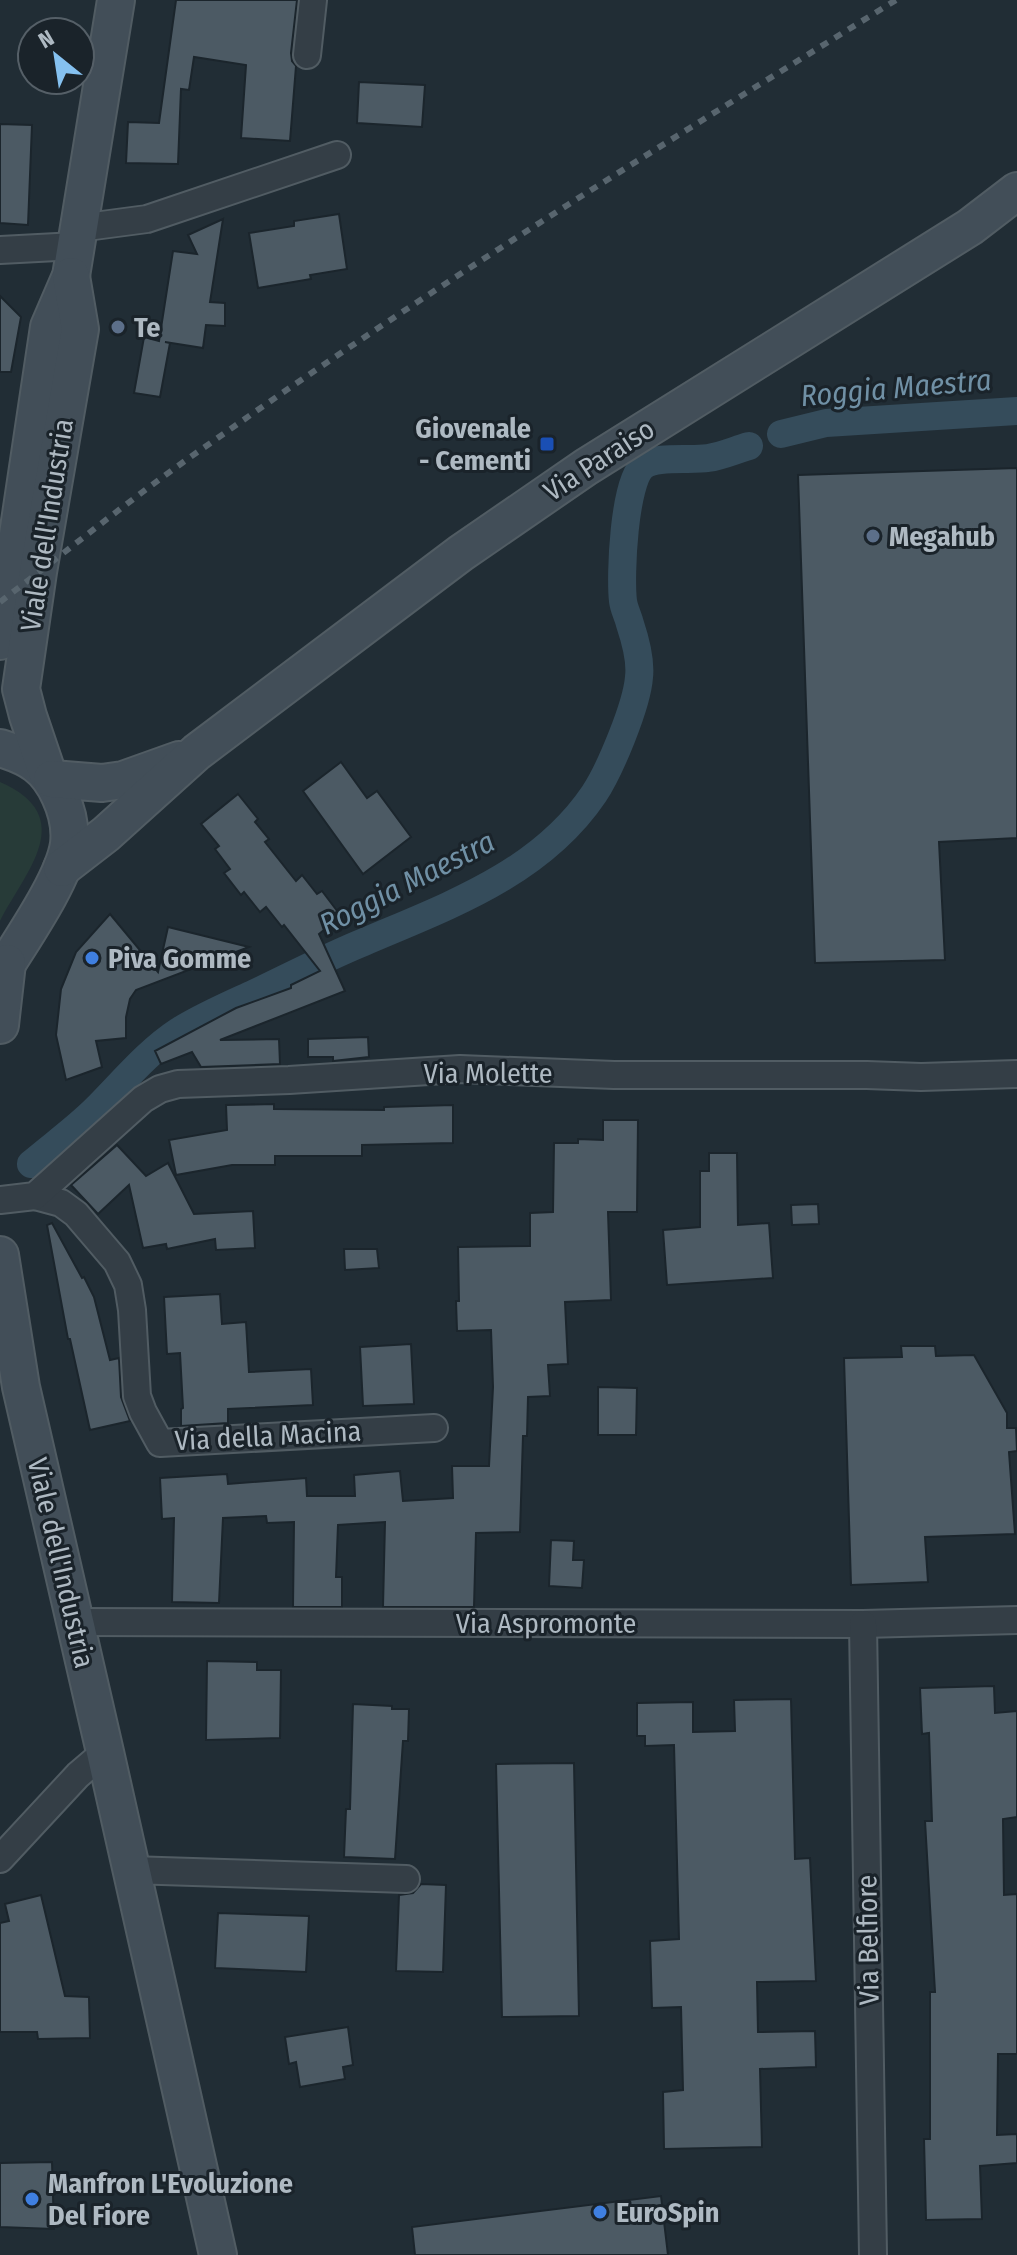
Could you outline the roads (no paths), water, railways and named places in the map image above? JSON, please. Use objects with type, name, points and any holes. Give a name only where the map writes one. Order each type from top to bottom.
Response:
[{"type":"main road","name":"Viale dell'Industria","points":[[0,641],[49,327],[75,250],[116,0]]},
{"type":"main road","name":"Via Paraiso","points":[[62,868],[106,834],[197,752],[461,553],[586,467],[970,227],[1017,191]]},
{"type":"main road","name":"Viale dell'Industria","points":[[62,868],[69,844],[69,815],[49,775],[21,689],[80,329],[75,250]]},
{"type":"main road","points":[[0,748],[19,753],[49,775]]},
{"type":"main road","name":"Via Paraiso","points":[[49,775],[102,783],[123,780],[197,752]]},
{"type":"main road","points":[[0,1025],[4,969],[62,868]]},
{"type":"main road","name":"Viale dell'Industria","points":[[0,1255],[21,1387],[218,2255]]},
{"type":"street","points":[[307,55],[313,0]]},
{"type":"street","points":[[0,250],[75,250],[147,219],[337,155]]},
{"type":"street","name":"Via Molette","points":[[35,1196],[143,1099],[160,1089],[178,1084],[460,1069],[614,1075],[921,1077],[1017,1074]]},
{"type":"street","points":[[0,1200],[35,1196]]},
{"type":"street","name":"Via della Macina","points":[[35,1196],[61,1203],[76,1214],[117,1262],[128,1285],[132,1310],[137,1396],[160,1443],[434,1428]]},
{"type":"street","name":"Via Aspromonte","points":[[75,1622],[863,1624],[1017,1620]]},
{"type":"street","name":"Via Belfiore","points":[[863,1624],[873,2255]]},
{"type":"street","points":[[0,1859],[78,1775],[105,1752]]},
{"type":"street","points":[[130,1870],[406,1879]]},
{"type":"waterway","name":"Roggia Maestra","points":[[781,434],[826,423],[1017,411]]},
{"type":"waterway","name":"Roggia Maestra","points":[[31,1164],[179,1031],[323,960],[428,915],[490,884],[547,846],[572,822],[608,770],[637,689],[638,657],[622,589],[625,530],[631,490],[637,475],[649,463],[665,459],[708,458],[749,446]]},
{"type":"railway","points":[[0,602],[185,461],[380,327],[896,0]]},
{"type":"place","name":"Te","points":[[118,327]]},
{"type":"place","name":"Giovenale - Cementi","points":[[547,444]]},
{"type":"place","name":"Megahub","points":[[873,536]]},
{"type":"place","name":"Piva Gomme","points":[[92,958]]},
{"type":"place","name":"Manfron L'Evoluzione Del Fiore","points":[[32,2199]]},
{"type":"place","name":"EuroSpin","points":[[600,2212]]}]
